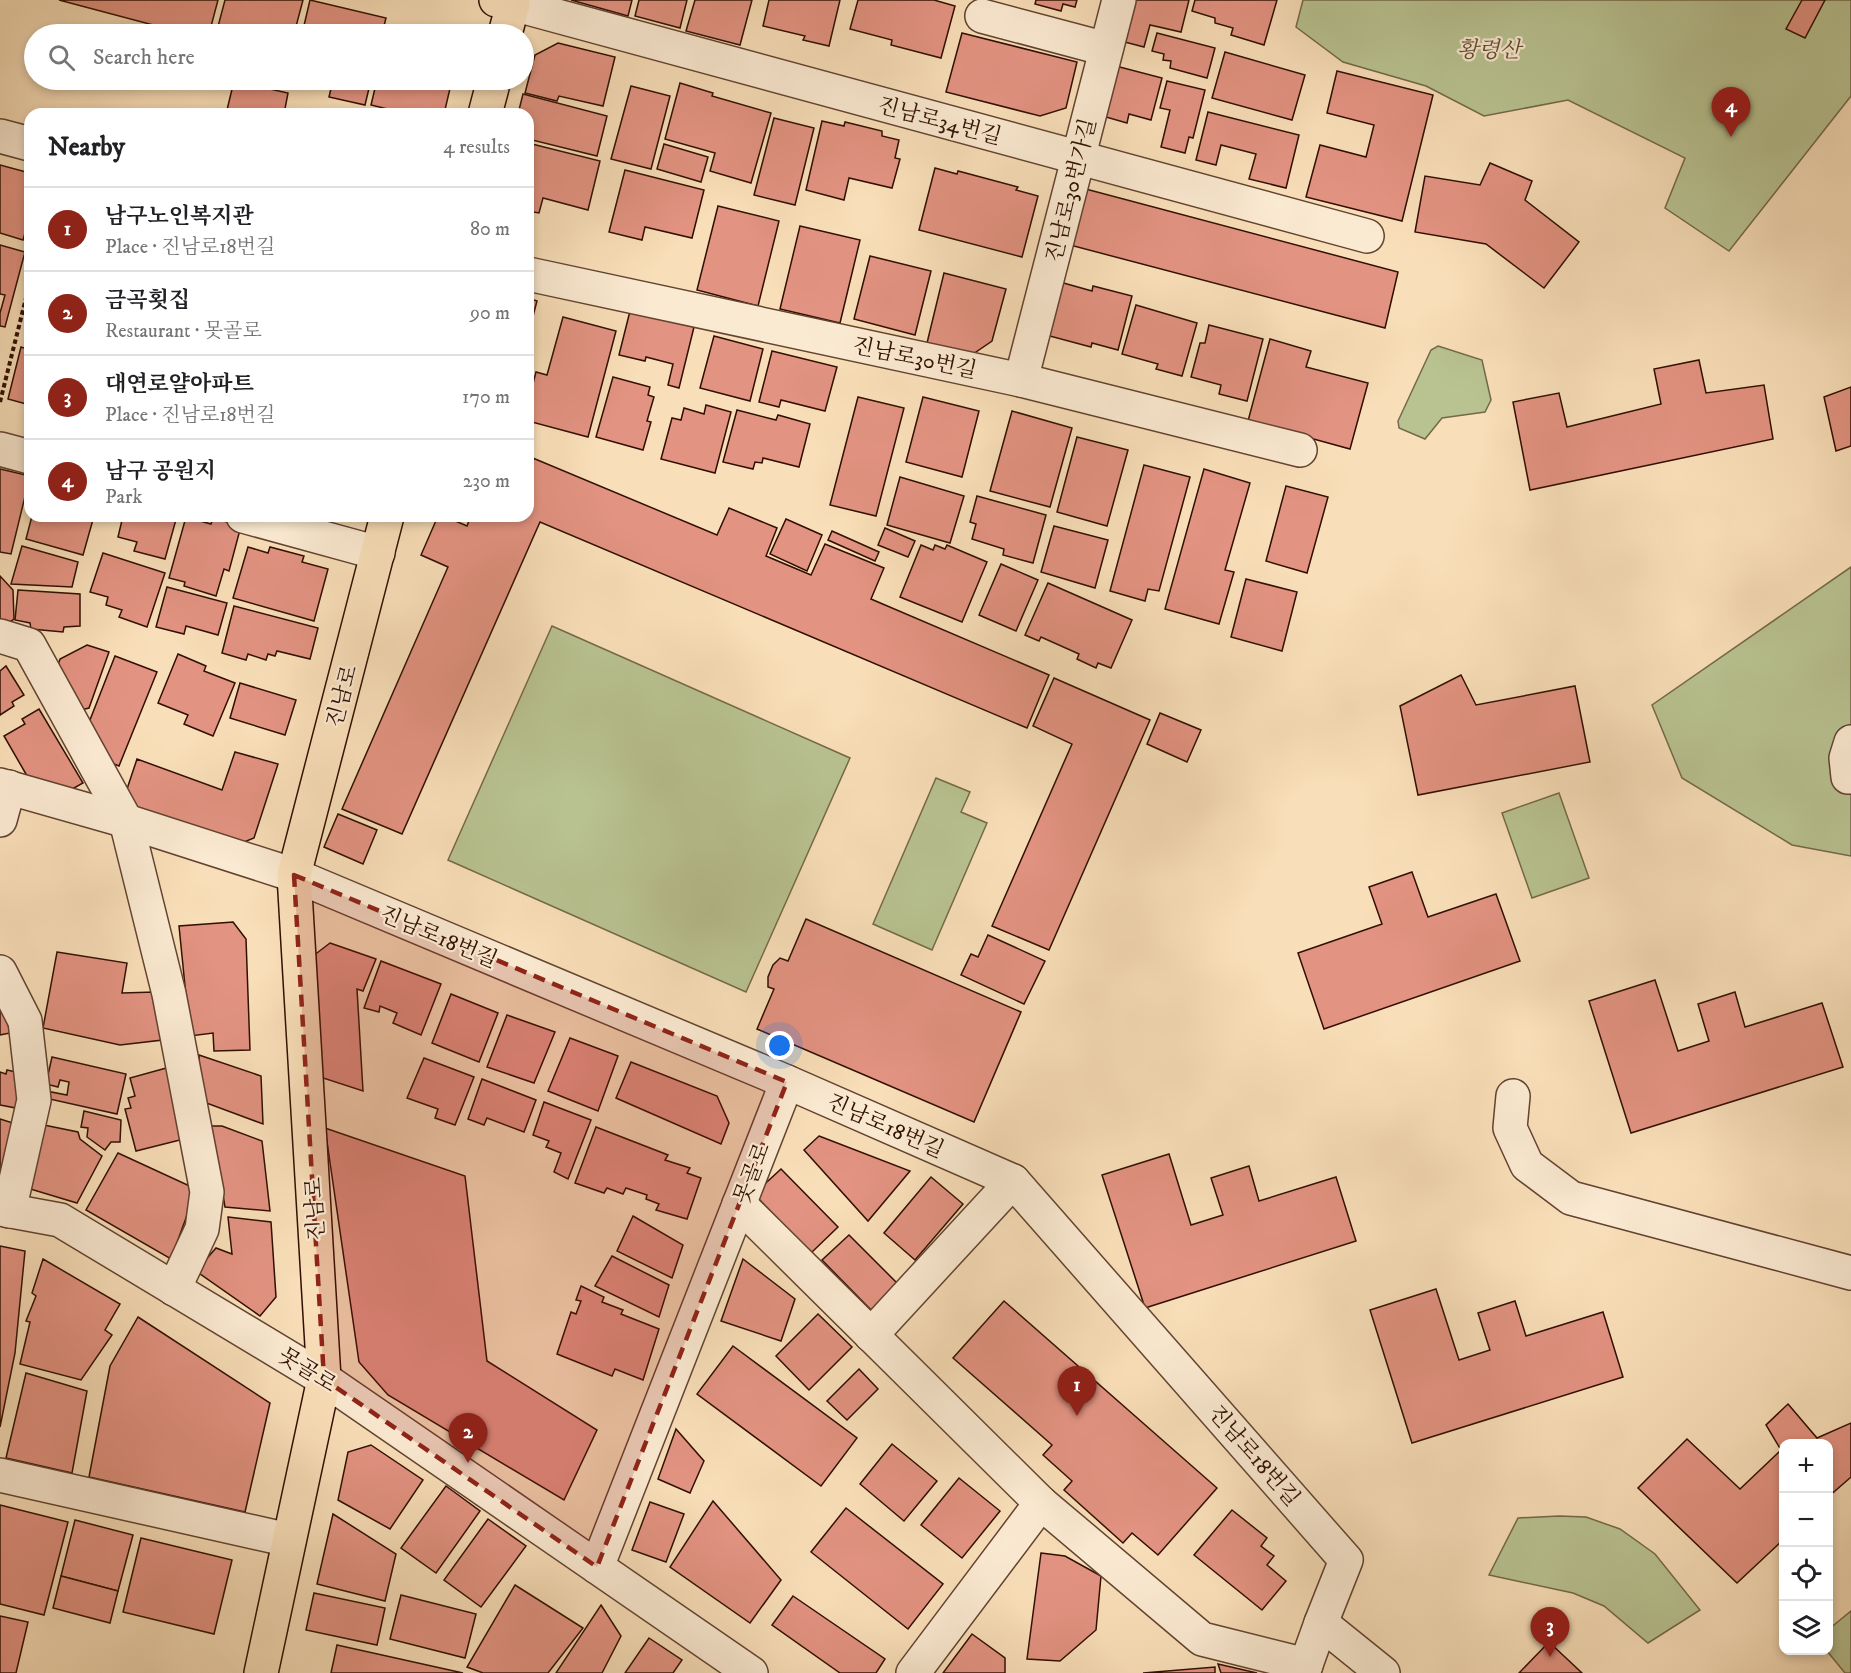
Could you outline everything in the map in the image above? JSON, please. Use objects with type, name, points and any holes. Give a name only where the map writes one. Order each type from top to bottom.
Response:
[{"type":"main road","points":[[487,108],[491,90]]},
{"type":"main road","name":"진남로","points":[[261,1673],[324,1378],[294,875],[386,522]]},
{"type":"street","name":"진남로30번가길","points":[[1021,380],[1119,0]]},
{"type":"street","name":"진남로34번길","points":[[507,10],[1078,158],[1367,236]]},
{"type":"street","points":[[982,16],[1106,49]]},
{"type":"street","points":[[0,136],[24,142]]},
{"type":"street","name":"진남로30번길","points":[[534,275],[1021,380],[1300,450]]},
{"type":"street","points":[[0,449],[24,455]]},
{"type":"street","points":[[265,522],[378,553]]},
{"type":"street","points":[[0,636],[29,645],[126,821],[169,994],[207,1192],[202,1229],[174,1289]]},
{"type":"street","points":[[1851,742],[1846,758],[1848,777],[1851,777]]},
{"type":"street","points":[[0,820],[4,786],[126,821],[294,875]]},
{"type":"street","name":"진남로18번길","points":[[294,875],[787,1082],[1013,1181],[1346,1560],[1321,1623]]},
{"type":"street","points":[[0,972],[25,1021],[34,1100],[5,1210]]},
{"type":"street","name":"못골로","points":[[597,1567],[787,1082]]},
{"type":"street","points":[[1513,1096],[1510,1128],[1527,1165],[1571,1198],[1851,1273]]},
{"type":"street","points":[[871,1335],[1013,1181]]},
{"type":"street","points":[[739,1204],[1041,1503],[1202,1639],[1305,1669],[1321,1623],[1383,1673]]},
{"type":"street","name":"못골로","points":[[5,1210],[60,1220],[324,1378],[751,1673]]},
{"type":"street","points":[[0,1475],[289,1540]]},
{"type":"street","points":[[913,1673],[1041,1503]]},
{"type":"path","points":[[0,402],[24,306]]},
{"type":"highlighted area","points":[[294,875],[787,1082],[597,1567],[324,1379]]},
{"type":"green space","name":"황령산","points":[[1303,0],[1851,0],[1851,96],[1729,251],[1665,208],[1685,158],[1568,100],[1484,116],[1426,86],[1343,62],[1296,27]]},
{"type":"green space","points":[[1438,346],[1482,360],[1491,400],[1485,412],[1442,418],[1425,439],[1399,428],[1398,421],[1431,350]]},
{"type":"green space","points":[[1851,567],[1851,856],[1792,845],[1682,778],[1652,705]]},
{"type":"green space","points":[[552,626],[850,758],[746,992],[448,860]]},
{"type":"green space","points":[[936,778],[970,792],[961,812],[987,823],[932,950],[873,924]]},
{"type":"green space","points":[[1559,793],[1589,878],[1532,898],[1502,813]]},
{"type":"green space","points":[[1586,1517],[1620,1529],[1655,1554],[1700,1610],[1648,1643],[1604,1606],[1573,1593],[1489,1575],[1518,1518]]},
{"type":"green space","points":[[1851,1611],[1851,1673],[1845,1673],[1830,1655],[1833,1655],[1833,1626]]},
{"type":"building","points":[[59,0],[218,0],[212,24],[149,24]]},
{"type":"building","points":[[225,0],[303,0],[297,24],[219,24]]},
{"type":"building","points":[[310,0],[386,18],[384,24],[304,24]]},
{"type":"building","points":[[571,0],[632,0],[628,16]]},
{"type":"building","points":[[639,0],[687,0],[680,28],[635,16]]},
{"type":"building","points":[[695,0],[752,0],[740,45],[686,31]]},
{"type":"building","points":[[769,0],[840,0],[829,46],[803,40],[805,36],[763,26]]},
{"type":"building","points":[[858,0],[934,0],[955,6],[941,58],[891,45],[892,40],[850,29]]},
{"type":"building","points":[[1036,0],[1077,0],[1075,7],[1063,4],[1061,11],[1035,4]]},
{"type":"building","points":[[1127,0],[1189,0],[1181,32],[1150,25],[1144,47],[1117,40]]},
{"type":"building","points":[[1195,0],[1277,0],[1264,45],[1231,35],[1233,28],[1215,23],[1215,18],[1192,11]]},
{"type":"building","points":[[1802,0],[1825,0],[1805,38],[1786,29]]},
{"type":"building","points":[[962,33],[1077,62],[1066,108],[1040,116],[946,92]]},
{"type":"building","points":[[1157,33],[1215,48],[1207,78],[1170,68],[1171,61],[1163,60],[1164,54],[1152,51]]},
{"type":"building","points":[[558,43],[615,57],[603,106],[559,96],[557,101],[525,93],[526,90],[534,90],[535,55]]},
{"type":"building","points":[[1225,52],[1305,75],[1292,120],[1212,98]]},
{"type":"building","points":[[1112,65],[1162,78],[1151,120],[1129,114],[1127,123],[1099,115]]},
{"type":"building","points":[[1337,71],[1433,95],[1402,221],[1306,197],[1320,145],[1366,157],[1374,125],[1327,113]]},
{"type":"building","points":[[1167,81],[1205,90],[1193,138],[1189,137],[1185,153],[1161,147],[1170,110],[1160,108]]},
{"type":"building","points":[[680,83],[713,93],[712,96],[771,113],[751,183],[710,171],[715,153],[665,139]]},
{"type":"building","points":[[631,86],[670,96],[651,169],[611,159]]},
{"type":"building","points":[[232,90],[274,90],[288,93],[285,108],[227,108]]},
{"type":"building","points":[[331,90],[369,90],[365,105],[329,97]]},
{"type":"building","points":[[375,90],[450,90],[445,108],[383,108],[371,105]]},
{"type":"building","points":[[523,94],[607,116],[597,156],[534,140],[534,108],[520,108]]},
{"type":"building","points":[[1208,112],[1299,135],[1286,188],[1249,179],[1256,154],[1221,145],[1216,165],[1196,160]]},
{"type":"building","points":[[774,118],[814,128],[795,205],[754,195]]},
{"type":"building","points":[[822,121],[844,126],[845,122],[882,131],[882,136],[899,140],[895,158],[900,159],[892,188],[849,178],[844,200],[806,190]]},
{"type":"building","points":[[534,144],[600,161],[588,210],[543,198],[539,213],[534,212]]},
{"type":"building","points":[[664,144],[708,157],[701,182],[657,169]]},
{"type":"building","points":[[1490,163],[1532,181],[1525,200],[1579,242],[1544,288],[1486,244],[1415,232],[1425,176],[1480,185]]},
{"type":"building","points":[[0,165],[24,171],[24,237],[23,240],[0,233]]},
{"type":"building","points":[[935,168],[957,174],[958,171],[1018,187],[1016,190],[1038,196],[1022,257],[919,230]]},
{"type":"building","points":[[625,170],[704,190],[692,238],[645,227],[642,240],[609,232]]},
{"type":"building","points":[[1082,188],[1398,272],[1385,328],[1070,245]]},
{"type":"building","points":[[718,206],[779,221],[758,306],[697,290]]},
{"type":"building","points":[[800,226],[860,240],[840,323],[780,309]]},
{"type":"building","points":[[0,245],[24,252],[5,327],[0,326],[0,313],[5,295],[0,294]]},
{"type":"building","points":[[870,256],[931,271],[915,335],[854,319]]},
{"type":"building","points":[[944,273],[1006,289],[992,341],[973,354],[927,343]]},
{"type":"building","points":[[1060,282],[1092,291],[1093,286],[1132,296],[1118,350],[1092,343],[1091,347],[1046,335]]},
{"type":"building","points":[[1136,305],[1197,323],[1182,376],[1156,369],[1158,364],[1122,354]]},
{"type":"building","points":[[630,311],[694,327],[679,388],[668,385],[673,364],[646,357],[645,361],[619,355]]},
{"type":"building","points":[[563,317],[616,331],[588,437],[534,423],[536,372],[547,375]]},
{"type":"building","points":[[1209,325],[1263,339],[1247,401],[1219,394],[1221,385],[1191,377],[1200,343],[1205,343]]},
{"type":"building","points":[[714,336],[763,349],[750,401],[700,388]]},
{"type":"building","points":[[1270,339],[1311,351],[1306,367],[1368,383],[1350,449],[1248,421]]},
{"type":"building","points":[[21,347],[24,348],[24,403],[8,399]]},
{"type":"building","points":[[772,351],[837,367],[825,411],[781,400],[779,407],[759,402]]},
{"type":"building","points":[[1699,360],[1706,393],[1764,385],[1773,439],[1530,490],[1513,402],[1559,393],[1567,427],[1661,404],[1654,369]]},
{"type":"building","points":[[613,377],[650,387],[648,395],[654,397],[647,421],[651,422],[643,450],[596,437]]},
{"type":"building","points":[[1851,387],[1851,446],[1836,451],[1824,397]]},
{"type":"building","points":[[858,397],[904,408],[876,516],[830,505]]},
{"type":"building","points":[[923,397],[979,411],[962,477],[906,462]]},
{"type":"building","points":[[706,405],[731,412],[715,473],[661,459],[672,418],[681,420],[684,408],[704,414]]},
{"type":"building","points":[[737,410],[776,420],[778,415],[810,424],[799,467],[763,458],[762,463],[755,462],[753,469],[723,462]]},
{"type":"building","points":[[1012,411],[1072,428],[1050,507],[990,491]]},
{"type":"building","points":[[1077,437],[1128,450],[1107,526],[1057,512]]},
{"type":"building","points":[[534,459],[717,535],[729,508],[777,528],[766,556],[811,575],[825,544],[884,568],[871,599],[1049,675],[1027,728],[540,522],[402,834],[342,809],[448,567],[421,555],[435,522],[458,522],[467,526],[469,522],[534,522]]},
{"type":"building","points":[[1144,465],[1190,477],[1159,591],[1148,589],[1145,601],[1110,591]]},
{"type":"building","points":[[0,469],[24,475],[24,501],[11,554],[0,552]]},
{"type":"building","points":[[1204,469],[1250,483],[1225,570],[1234,572],[1219,624],[1165,609]]},
{"type":"building","points":[[900,477],[964,496],[950,543],[887,525]]},
{"type":"building","points":[[1286,486],[1328,497],[1307,573],[1266,561]]},
{"type":"building","points":[[977,496],[1046,515],[1033,563],[1003,555],[1004,549],[972,539],[976,524],[970,522]]},
{"type":"building","points":[[786,519],[822,535],[807,571],[770,554]]},
{"type":"building","points":[[30,522],[92,522],[83,555],[26,539]]},
{"type":"building","points":[[122,522],[175,522],[165,559],[134,551],[137,542],[118,537]]},
{"type":"building","points":[[185,522],[211,524],[212,522],[227,522],[241,526],[229,571],[224,569],[216,596],[184,586],[185,582],[169,578]]},
{"type":"building","points":[[1054,526],[1108,540],[1095,588],[1041,572]]},
{"type":"building","points":[[885,528],[915,541],[908,557],[878,545]]},
{"type":"building","points":[[832,531],[879,552],[875,561],[828,540]]},
{"type":"building","points":[[921,545],[933,550],[935,545],[945,549],[947,545],[987,562],[962,622],[900,597]]},
{"type":"building","points":[[22,546],[78,562],[72,587],[11,584]]},
{"type":"building","points":[[248,547],[268,553],[270,547],[304,556],[302,562],[328,569],[314,621],[233,598]]},
{"type":"building","points":[[103,553],[165,573],[147,627],[119,617],[122,610],[106,605],[108,597],[90,592]]},
{"type":"building","points":[[1001,564],[1038,580],[1016,631],[979,615]]},
{"type":"building","points":[[0,576],[13,590],[14,619],[5,625],[0,622]]},
{"type":"building","points":[[1246,579],[1297,592],[1282,651],[1231,637]]},
{"type":"building","points":[[1048,583],[1132,620],[1111,668],[1098,663],[1096,668],[1077,659],[1079,654],[1041,637],[1039,641],[1025,635]]},
{"type":"building","points":[[167,587],[227,603],[218,635],[186,626],[184,634],[156,627]]},
{"type":"building","points":[[18,590],[80,594],[80,626],[64,627],[63,632],[31,629],[30,623],[15,620]]},
{"type":"building","points":[[234,606],[318,628],[310,659],[277,651],[275,656],[268,654],[266,660],[248,654],[246,660],[222,653]]},
{"type":"building","points":[[87,645],[109,652],[89,708],[81,710],[57,668],[60,659]]},
{"type":"building","points":[[178,654],[206,666],[204,671],[235,683],[213,736],[184,724],[188,715],[158,703]]},
{"type":"building","points":[[115,656],[157,672],[119,766],[102,759],[88,725]]},
{"type":"building","points":[[6,666],[24,695],[12,702],[14,706],[0,715],[0,671]]},
{"type":"building","points":[[1461,675],[1476,705],[1575,686],[1590,762],[1418,795],[1400,706]]},
{"type":"building","points":[[1054,678],[1150,720],[1049,950],[992,926],[1072,744],[1033,726]]},
{"type":"building","points":[[240,683],[296,700],[285,735],[230,718]]},
{"type":"building","points":[[39,709],[83,783],[67,792],[30,781],[4,736],[25,724],[22,719]]},
{"type":"building","points":[[1160,713],[1201,730],[1187,762],[1147,744]]},
{"type":"building","points":[[235,752],[278,764],[254,838],[232,847],[127,810],[123,801],[137,759],[222,790]]},
{"type":"building","points":[[338,814],[377,830],[363,864],[324,847]]},
{"type":"building","points":[[1412,872],[1428,917],[1496,894],[1520,961],[1324,1029],[1298,953],[1382,924],[1369,887]]},
{"type":"building","points":[[806,919],[1021,1012],[974,1122],[757,1029],[774,989],[768,987],[768,977],[773,965],[780,958],[788,961]]},
{"type":"building","points":[[233,922],[246,939],[250,1050],[214,1051],[213,1033],[190,1036],[179,926]]},
{"type":"building","points":[[988,935],[1045,961],[1024,1004],[961,975],[971,954],[978,957]]},
{"type":"building","points":[[330,943],[376,959],[363,991],[357,989],[363,1091],[317,1076],[313,956]]},
{"type":"building","points":[[57,952],[127,963],[122,993],[155,992],[171,1039],[120,1045],[43,1028]]},
{"type":"building","points":[[381,961],[441,984],[421,1035],[393,1023],[397,1013],[380,1006],[379,1012],[364,1008]]},
{"type":"building","points":[[1655,980],[1678,1051],[1709,1041],[1698,1004],[1735,992],[1745,1027],[1822,1003],[1843,1067],[1631,1133],[1589,1001]]},
{"type":"building","points":[[0,990],[10,1033],[0,1035]]},
{"type":"building","points":[[451,994],[498,1013],[479,1062],[432,1043]]},
{"type":"building","points":[[507,1015],[555,1032],[534,1083],[487,1067]]},
{"type":"building","points":[[570,1038],[618,1056],[598,1111],[548,1091]]},
{"type":"building","points":[[199,1055],[261,1076],[263,1124],[201,1101]]},
{"type":"building","points":[[52,1057],[126,1074],[117,1114],[45,1098],[46,1091],[67,1095],[69,1082],[60,1080],[58,1087],[46,1084]]},
{"type":"building","points":[[424,1058],[474,1077],[455,1125],[435,1118],[438,1109],[407,1098]]},
{"type":"building","points":[[631,1062],[717,1096],[729,1123],[721,1144],[616,1098]]},
{"type":"building","points":[[170,1067],[188,1138],[136,1151],[125,1109],[131,1108],[128,1098],[135,1096],[130,1078]]},
{"type":"building","points":[[7,1070],[21,1073],[16,1108],[0,1105],[0,1072],[6,1074]]},
{"type":"building","points":[[482,1079],[536,1100],[524,1132],[487,1118],[484,1125],[468,1119]]},
{"type":"building","points":[[544,1102],[591,1120],[568,1179],[554,1172],[561,1153],[546,1147],[549,1141],[533,1135]]},
{"type":"building","points":[[84,1111],[121,1120],[120,1142],[111,1142],[105,1150],[87,1137],[88,1128],[81,1127]]},
{"type":"building","points":[[0,1119],[19,1125],[0,1179]]},
{"type":"building","points":[[39,1124],[78,1132],[80,1139],[102,1156],[77,1203],[27,1188]]},
{"type":"building","points":[[211,1126],[222,1126],[262,1141],[270,1211],[225,1207]]},
{"type":"building","points":[[596,1127],[668,1155],[665,1160],[690,1168],[687,1173],[701,1178],[687,1219],[656,1210],[659,1204],[646,1199],[647,1195],[626,1188],[623,1194],[607,1188],[604,1193],[575,1183]]},
{"type":"building","points":[[325,1128],[465,1176],[487,1361],[597,1430],[564,1500],[388,1395],[359,1362]]},
{"type":"building","points":[[819,1136],[910,1171],[868,1221],[804,1150]]},
{"type":"building","points":[[118,1153],[194,1188],[194,1196],[171,1259],[86,1210]]},
{"type":"building","points":[[1169,1154],[1191,1225],[1223,1215],[1211,1178],[1249,1166],[1259,1201],[1336,1177],[1356,1241],[1145,1308],[1102,1175]]},
{"type":"building","points":[[781,1169],[838,1227],[811,1253],[754,1194]]},
{"type":"building","points":[[931,1177],[963,1204],[915,1260],[884,1233]]},
{"type":"building","points":[[633,1216],[683,1245],[672,1278],[617,1251]]},
{"type":"building","points":[[228,1217],[271,1222],[276,1297],[260,1316],[196,1271],[216,1248],[232,1254]]},
{"type":"building","points":[[849,1235],[900,1286],[873,1312],[822,1260]]},
{"type":"building","points":[[0,1246],[25,1251],[15,1353],[0,1427]]},
{"type":"building","points":[[612,1256],[669,1285],[659,1317],[595,1286]]},
{"type":"building","points":[[43,1259],[120,1304],[105,1330],[112,1335],[81,1380],[20,1364],[30,1322],[26,1321],[36,1296],[32,1293]]},
{"type":"building","points":[[743,1259],[795,1299],[781,1341],[721,1321]]},
{"type":"building","points":[[581,1286],[604,1297],[602,1302],[623,1310],[621,1314],[659,1329],[643,1380],[615,1369],[612,1376],[557,1354],[571,1312],[576,1314],[581,1301],[576,1300]]},
{"type":"building","points":[[1436,1289],[1459,1360],[1490,1350],[1478,1313],[1515,1301],[1526,1336],[1603,1312],[1623,1377],[1412,1443],[1370,1310]]},
{"type":"building","points":[[1004,1301],[1217,1488],[1158,1555],[1132,1533],[1123,1543],[1064,1490],[1072,1481],[1043,1455],[1052,1445],[953,1358]]},
{"type":"building","points":[[818,1314],[852,1347],[809,1390],[776,1356]]},
{"type":"building","points":[[138,1317],[270,1403],[245,1512],[89,1477],[110,1366]]},
{"type":"building","points":[[733,1346],[857,1438],[821,1486],[697,1394]]},
{"type":"building","points":[[859,1369],[878,1389],[847,1420],[827,1401]]},
{"type":"building","points":[[26,1373],[87,1391],[72,1473],[6,1458]]},
{"type":"building","points":[[1788,1404],[1817,1438],[1851,1423],[1851,1477],[1833,1493],[1833,1439],[1779,1439],[1779,1447],[1766,1425]]},
{"type":"building","points":[[676,1429],[704,1461],[690,1493],[658,1479]]},
{"type":"building","points":[[1687,1439],[1740,1489],[1779,1452],[1779,1544],[1737,1583],[1638,1488]]},
{"type":"building","points":[[892,1444],[937,1481],[904,1521],[860,1484]]},
{"type":"building","points":[[371,1445],[423,1480],[390,1529],[338,1500],[348,1452]]},
{"type":"building","points":[[959,1478],[1000,1511],[962,1558],[921,1525]]},
{"type":"building","points":[[446,1486],[480,1511],[436,1573],[401,1548]]},
{"type":"building","points":[[713,1501],[781,1580],[750,1623],[670,1567]]},
{"type":"building","points":[[650,1502],[684,1514],[666,1562],[632,1550]]},
{"type":"building","points":[[0,1505],[68,1522],[44,1615],[0,1604]]},
{"type":"building","points":[[846,1508],[943,1584],[908,1629],[811,1552]]},
{"type":"building","points":[[1232,1510],[1267,1538],[1261,1546],[1274,1556],[1267,1565],[1286,1581],[1262,1610],[1194,1555]]},
{"type":"building","points":[[333,1514],[396,1554],[385,1601],[317,1584]]},
{"type":"building","points":[[488,1519],[526,1546],[481,1607],[444,1580]]},
{"type":"building","points":[[75,1520],[133,1535],[118,1591],[61,1576]]},
{"type":"building","points":[[141,1538],[232,1560],[214,1634],[123,1612]]},
{"type":"building","points":[[1041,1553],[1065,1556],[1101,1576],[1096,1630],[1060,1661],[1027,1659]]},
{"type":"building","points":[[61,1576],[118,1591],[110,1623],[53,1608]]},
{"type":"building","points":[[515,1585],[583,1628],[548,1673],[483,1673],[467,1667]]},
{"type":"building","points":[[314,1593],[385,1608],[377,1645],[306,1630]]},
{"type":"building","points":[[401,1595],[476,1614],[465,1658],[390,1639]]},
{"type":"building","points":[[793,1596],[885,1659],[876,1673],[840,1673],[772,1625]]},
{"type":"building","points":[[601,1605],[621,1636],[602,1673],[556,1673]]},
{"type":"building","points":[[0,1616],[28,1622],[16,1673],[0,1673]]},
{"type":"building","points":[[972,1634],[1005,1658],[1005,1673],[943,1673]]},
{"type":"building","points":[[649,1638],[682,1660],[673,1673],[625,1673]]},
{"type":"building","points":[[1549,1642],[1582,1673],[1519,1673]]},
{"type":"building","points":[[337,1645],[463,1673],[331,1673]]},
{"type":"building","points":[[1218,1664],[1257,1673],[1221,1673]]},
{"type":"building","points":[[1215,1667],[1215,1673],[1143,1673]]},
{"type":"place","name":"남구 공원지","points":[[1731,137]]},
{"type":"place","name":"남구노인복지관","points":[[1077,1416]]},
{"type":"place","name":"금곡횟집","points":[[468,1463]]},
{"type":"place","name":"대연로얄아파트","points":[[1550,1657]]}]
